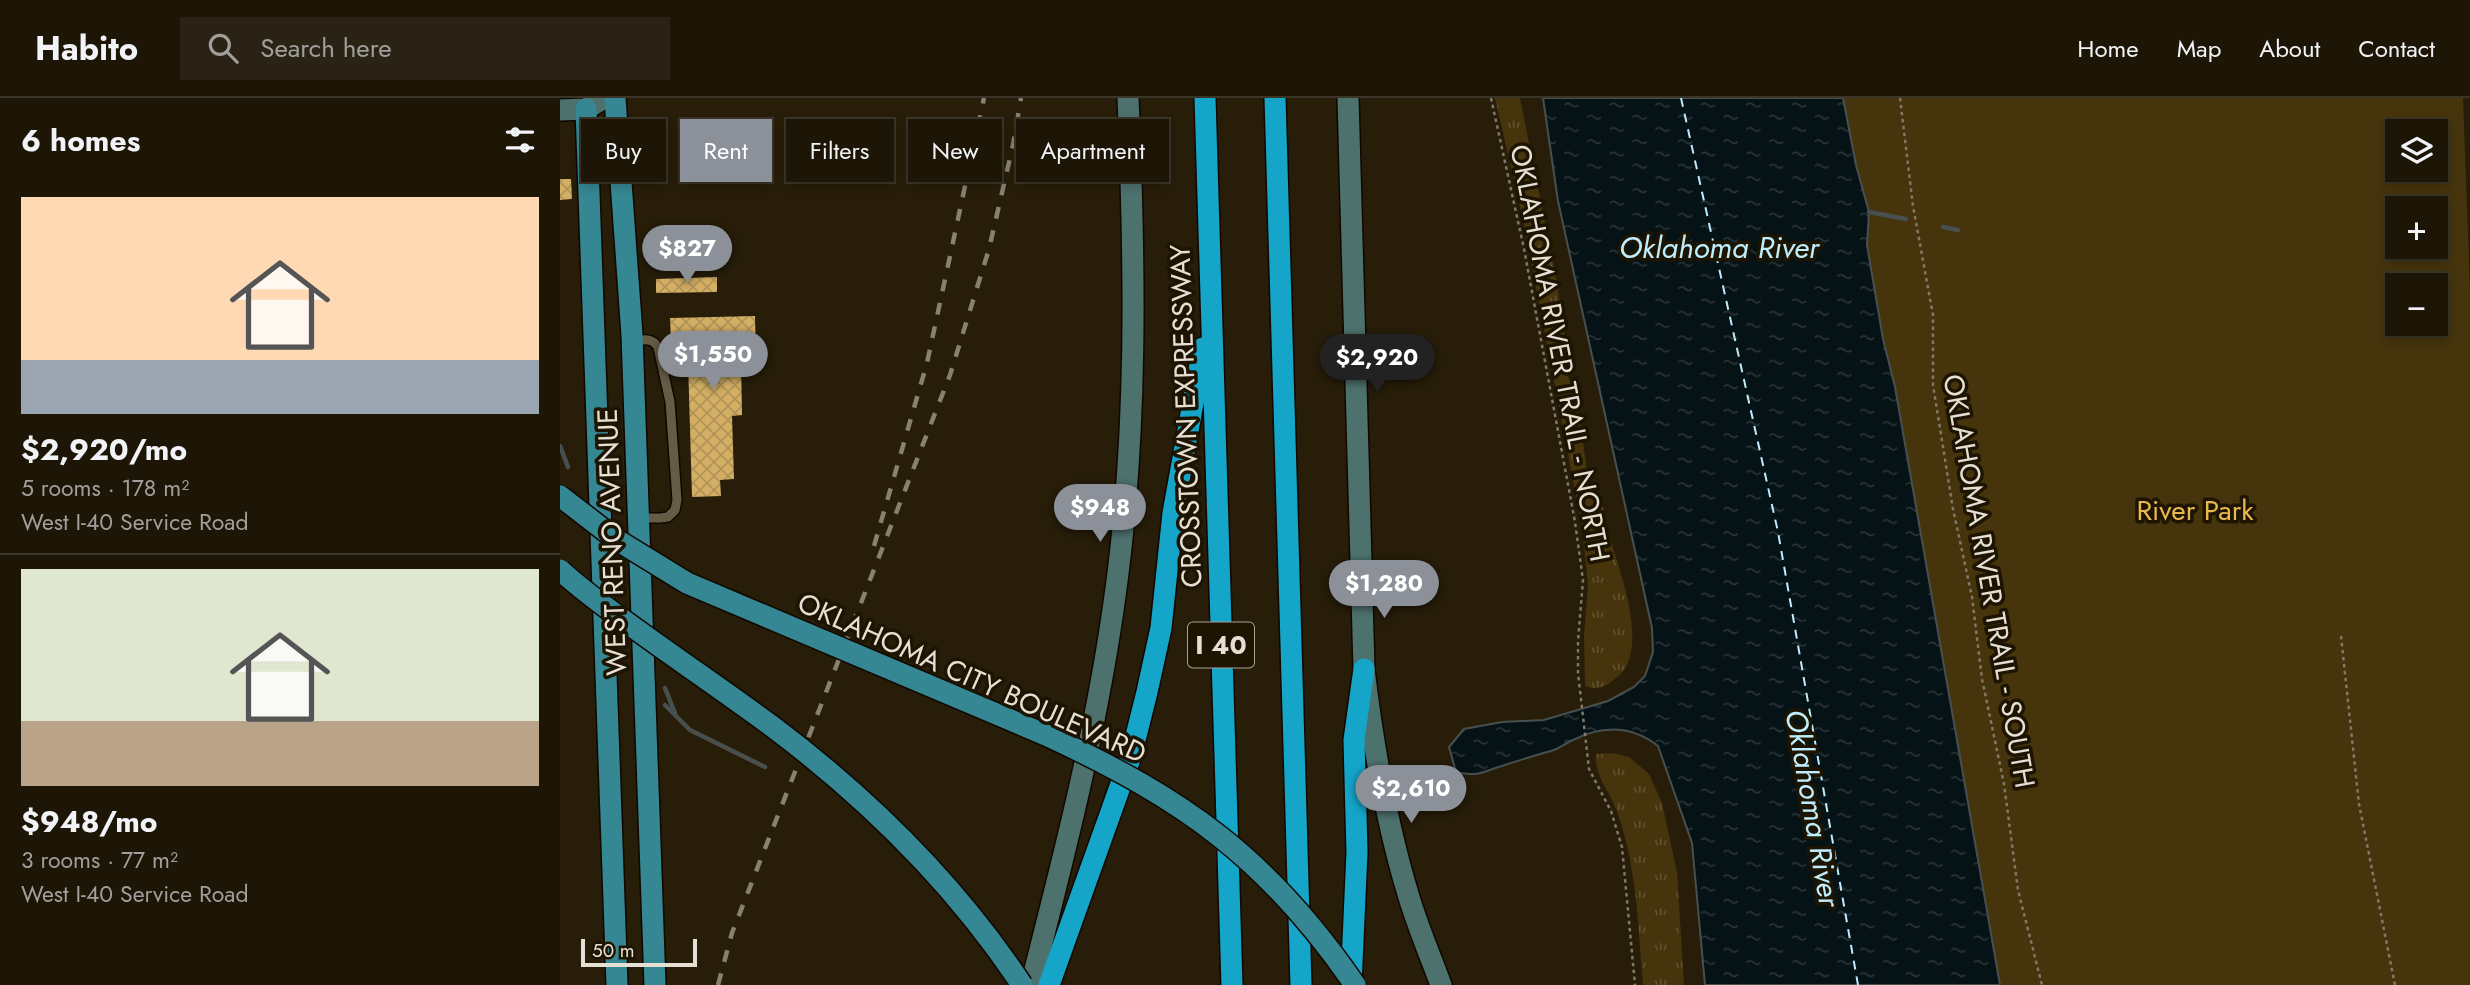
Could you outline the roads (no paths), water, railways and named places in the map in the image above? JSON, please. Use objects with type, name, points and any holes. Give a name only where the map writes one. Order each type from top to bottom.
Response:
[{"type":"highway","name":"CROSSTOWN EXPRESSWAY","points":[[1205,98],[1232,985]]},
{"type":"highway","name":"I 40","points":[[1275,98],[1301,985]]},
{"type":"highway","points":[[1049,985],[1130,756],[1147,692],[1161,628],[1173,513],[1211,305]]},
{"type":"highway","points":[[1353,985],[1357,852],[1354,740],[1364,669]]},
{"type":"main road","name":"WEST RENO AVENUE","points":[[615,98],[632,341],[655,985]]},
{"type":"main road","points":[[1031,985],[1092,736],[1117,583],[1133,391],[1134,287],[1128,98]]},
{"type":"main road","points":[[1348,98],[1364,669],[1372,736],[1393,840],[1409,896],[1441,985]]},
{"type":"main road","name":"WEST RENO AVENUE","points":[[592,102],[599,469],[617,985]]},
{"type":"main road","points":[[560,110],[592,102]]},
{"type":"main road","points":[[599,469],[637,468]]},
{"type":"main road","name":"OKLAHOMA CITY BOULEVARD","points":[[560,496],[617,540],[687,583],[1046,735],[1100,760],[1175,803],[1224,838],[1270,879],[1320,934],[1353,985]]},
{"type":"main road","points":[[560,570],[621,619],[783,735],[880,815],[933,869],[983,930],[1022,985]]},
{"type":"lane","points":[[632,341],[649,339],[658,347],[670,402],[677,500],[675,510],[668,517],[639,518]]},
{"type":"water","name":"Oklahoma River","points":[[1543,98],[1843,98],[1856,165],[1869,212],[1867,245],[1883,339],[1895,387],[2000,985],[1705,985],[1692,843],[1658,746],[1638,734],[1606,730],[1584,735],[1554,750],[1480,773],[1456,772],[1449,747],[1464,729],[1502,722],[1544,720],[1608,701],[1634,687],[1645,676],[1653,652],[1652,628],[1558,201]]},
{"type":"waterway","points":[[1869,212],[1906,219]]},
{"type":"waterway","points":[[1943,227],[1958,230]]},
{"type":"waterway","points":[[560,446],[568,467]]},
{"type":"waterway","points":[[665,688],[675,713]]},
{"type":"waterway","points":[[665,705],[690,730],[765,767]]},
{"type":"railway","points":[[874,546],[927,363],[984,98]]},
{"type":"railway","points":[[718,985],[732,933],[950,375],[989,249],[1021,98]]},
{"type":"park label","name":"River Park","points":[[2195,510]]}]
